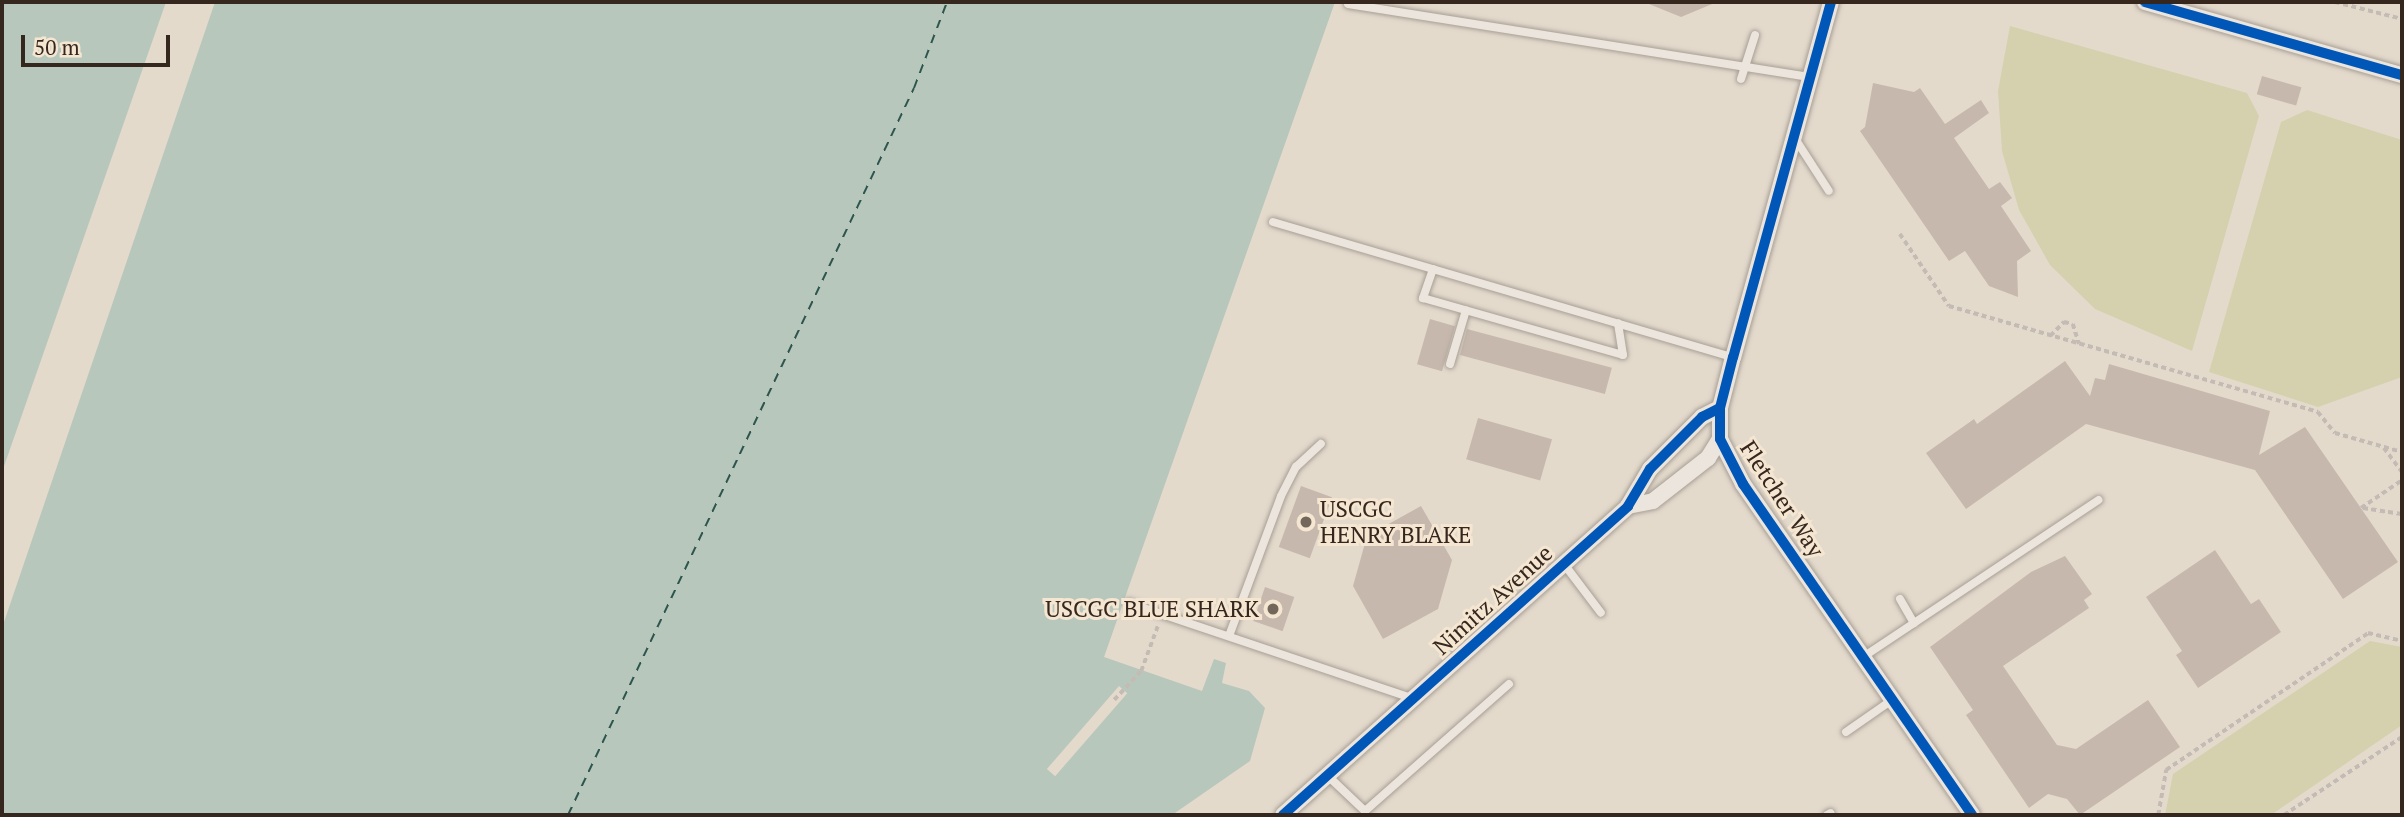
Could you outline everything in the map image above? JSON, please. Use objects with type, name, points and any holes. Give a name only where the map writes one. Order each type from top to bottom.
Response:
[{"type":"street","name":"Fletcher Way","points":[[1831,2],[1720,408],[1720,439],[1743,484],[1972,815]]},
{"type":"street","points":[[2145,2],[2402,75]]},
{"type":"street","name":"Nimitz Avenue","points":[[1283,815],[1628,506],[1650,469],[1702,417],[1720,408]]},
{"type":"street","name":"Nimitz Avenue","points":[[1628,506],[1653,501],[1709,458],[1720,439]]},
{"type":"lane","points":[[1348,4],[1809,77]]},
{"type":"lane","points":[[1741,79],[1755,35]]},
{"type":"lane","points":[[1793,136],[1829,191]]},
{"type":"lane","points":[[1273,222],[1733,357]]},
{"type":"lane","points":[[1433,269],[1423,298],[1623,355],[1618,323]]},
{"type":"lane","points":[[1450,364],[1466,310]]},
{"type":"lane","points":[[1229,636],[1281,496],[1296,467],[1321,444]]},
{"type":"lane","points":[[1863,657],[2098,499]]},
{"type":"lane","points":[[1564,564],[1601,613]]},
{"type":"lane","points":[[1900,599],[1914,623]]},
{"type":"lane","points":[[1129,603],[1414,699]]},
{"type":"lane","points":[[1328,776],[1364,811],[1508,684]]},
{"type":"lane","points":[[1846,732],[1892,701]]},
{"type":"path","points":[[2335,2],[2402,19]]},
{"type":"path","points":[[1900,234],[1949,306],[2318,412],[2335,433],[2402,452]]},
{"type":"path","points":[[2050,336],[2064,322],[2073,324],[2079,344]]},
{"type":"path","points":[[2385,448],[2402,472]]},
{"type":"path","points":[[2402,480],[2361,508],[2402,514]]},
{"type":"path","points":[[1114,701],[1141,671],[1162,614]]},
{"type":"path","points":[[2158,815],[2166,770],[2368,633],[2402,641]]},
{"type":"path","points":[[2284,815],[2402,737]]},
{"type":"shaded area","points":[[2,2],[166,2],[2,472]]},
{"type":"shaded area","points":[[215,2],[1335,2],[1104,657],[1202,691],[1214,659],[1226,663],[1222,683],[1249,691],[1265,708],[1250,761],[1172,815],[2,815],[2,628]]},
{"type":"shaded area","points":[[2010,26],[2247,93],[2259,116],[2192,351],[2095,309],[2050,265],[2019,210],[2002,151],[1998,91]]},
{"type":"shaded area","points":[[2307,110],[2402,140],[2402,377],[2318,407],[2209,372],[2281,122]]},
{"type":"shaded area","points":[[2370,641],[2402,647],[2402,725],[2271,815],[2165,815],[2173,774]]},
{"type":"pier","points":[[1119,686],[1127,693],[1055,776],[1047,769]]},
{"type":"building","points":[[1644,2],[1717,2],[1681,17]]},
{"type":"building","points":[[2262,76],[2301,87],[2296,106],[2257,94]]},
{"type":"building","points":[[1873,83],[1914,92],[1920,88],[1945,124],[1981,100],[1989,113],[1954,138],[1989,189],[2000,182],[2012,198],[2001,206],[2031,251],[2017,261],[2018,297],[1989,286],[1965,251],[1949,261],[1860,131],[1865,127]]},
{"type":"building","points":[[1430,319],[1455,326],[1442,371],[1417,364]]},
{"type":"building","points":[[1467,329],[1612,368],[1605,394],[1460,355]]},
{"type":"building","points":[[2065,361],[2090,396],[2095,378],[2105,380],[2109,364],[2270,411],[2259,455],[2305,427],[2398,562],[2343,599],[2255,470],[2086,424],[1966,509],[1926,453],[1974,419],[1977,424]]},
{"type":"building","points":[[1478,418],[1552,439],[1540,481],[1466,459]]},
{"type":"building","name":"USCGC HENRY BLAKE","points":[[1301,486],[1332,497],[1310,558],[1279,547]]},
{"type":"building","points":[[1421,506],[1452,560],[1438,609],[1383,639],[1353,586],[1367,536]]},
{"type":"building","points":[[2215,550],[2251,604],[2259,599],[2281,632],[2198,688],[2176,655],[2182,651],[2146,597]]},
{"type":"building","points":[[2065,556],[2092,594],[2084,600],[2089,608],[2003,666],[2057,745],[2076,749],[2148,700],[2180,747],[2080,815],[2067,799],[2048,794],[2029,808],[1966,715],[1973,710],[1930,647],[2031,572]]},
{"type":"building","name":"USCGC BLUE SHARK","points":[[1265,587],[1294,597],[1283,631],[1253,621]]},
{"type":"ferry route","points":[[568,815],[914,88],[947,2]]},
{"type":"cycle path","points":[[1831,2],[1720,408],[1720,439],[1743,484],[1972,815]]},
{"type":"cycle path","points":[[2145,2],[2402,75]]},
{"type":"cycle path","points":[[1283,815],[1628,506],[1650,469],[1702,417],[1720,408]]},
{"type":"place","name":"USCGC HENRY BLAKE","points":[[1306,522]]},
{"type":"place","name":"USCGC BLUE SHARK","points":[[1273,609]]}]
